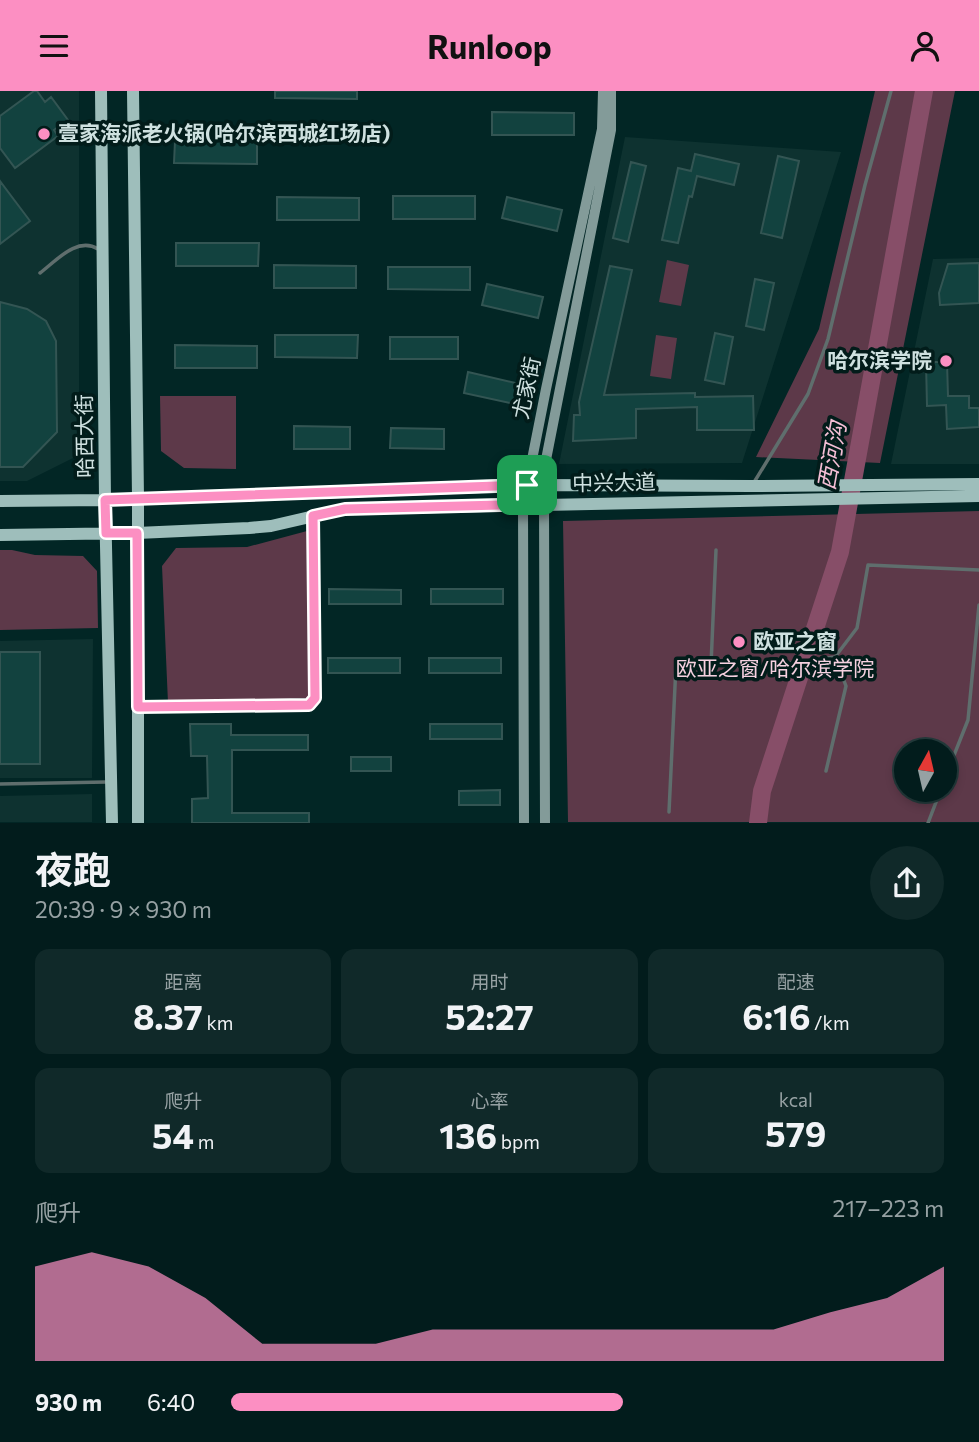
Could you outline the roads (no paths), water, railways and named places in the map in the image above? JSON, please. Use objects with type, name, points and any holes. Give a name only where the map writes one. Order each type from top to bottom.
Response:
[{"type":"main road","name":"哈西大街","points":[[101,91],[105,500],[112,823]]},
{"type":"main road","points":[[133,91],[138,498],[138,823]]},
{"type":"main road","name":"尤家街","points":[[524,823],[523,505],[603,129],[603,91]]},
{"type":"main road","name":"尤家街","points":[[545,823],[544,504],[541,485],[611,130],[611,91]]},
{"type":"main road","name":"中兴大道","points":[[0,535],[249,528],[271,526],[345,509],[826,498],[979,484]]},
{"type":"main road","name":"中兴大道","points":[[0,501],[105,500],[527,485],[828,485],[979,496]]},
{"type":"lane","points":[[751,486],[808,394],[828,339],[891,91]]},
{"type":"lane","points":[[40,274],[78,246],[95,247],[102,256]]},
{"type":"lane","points":[[138,707],[309,705],[315,698],[313,516]]},
{"type":"lane","points":[[711,665],[716,550]]},
{"type":"lane","points":[[669,812],[676,665],[769,666],[835,657],[857,628],[868,565],[979,569]]},
{"type":"lane","points":[[957,748],[968,720],[979,605]]},
{"type":"lane","points":[[826,771],[846,686],[835,657]]},
{"type":"lane","points":[[0,784],[112,782]]},
{"type":"lane","points":[[928,823],[936,802]]},
{"type":"waterway","name":"西河沟","points":[[758,823],[762,791],[840,552],[924,91]]},
{"type":"place","name":"壹家海派老火锅(哈尔滨西城红场店)","points":[[44,134]]},
{"type":"place","name":"哈尔滨学院","points":[[946,361]]},
{"type":"place","name":"欧亚之窗","points":[[739,642]]},
{"type":"park label","name":"欧亚之窗/哈尔滨学院","points":[[775,669]]}]
